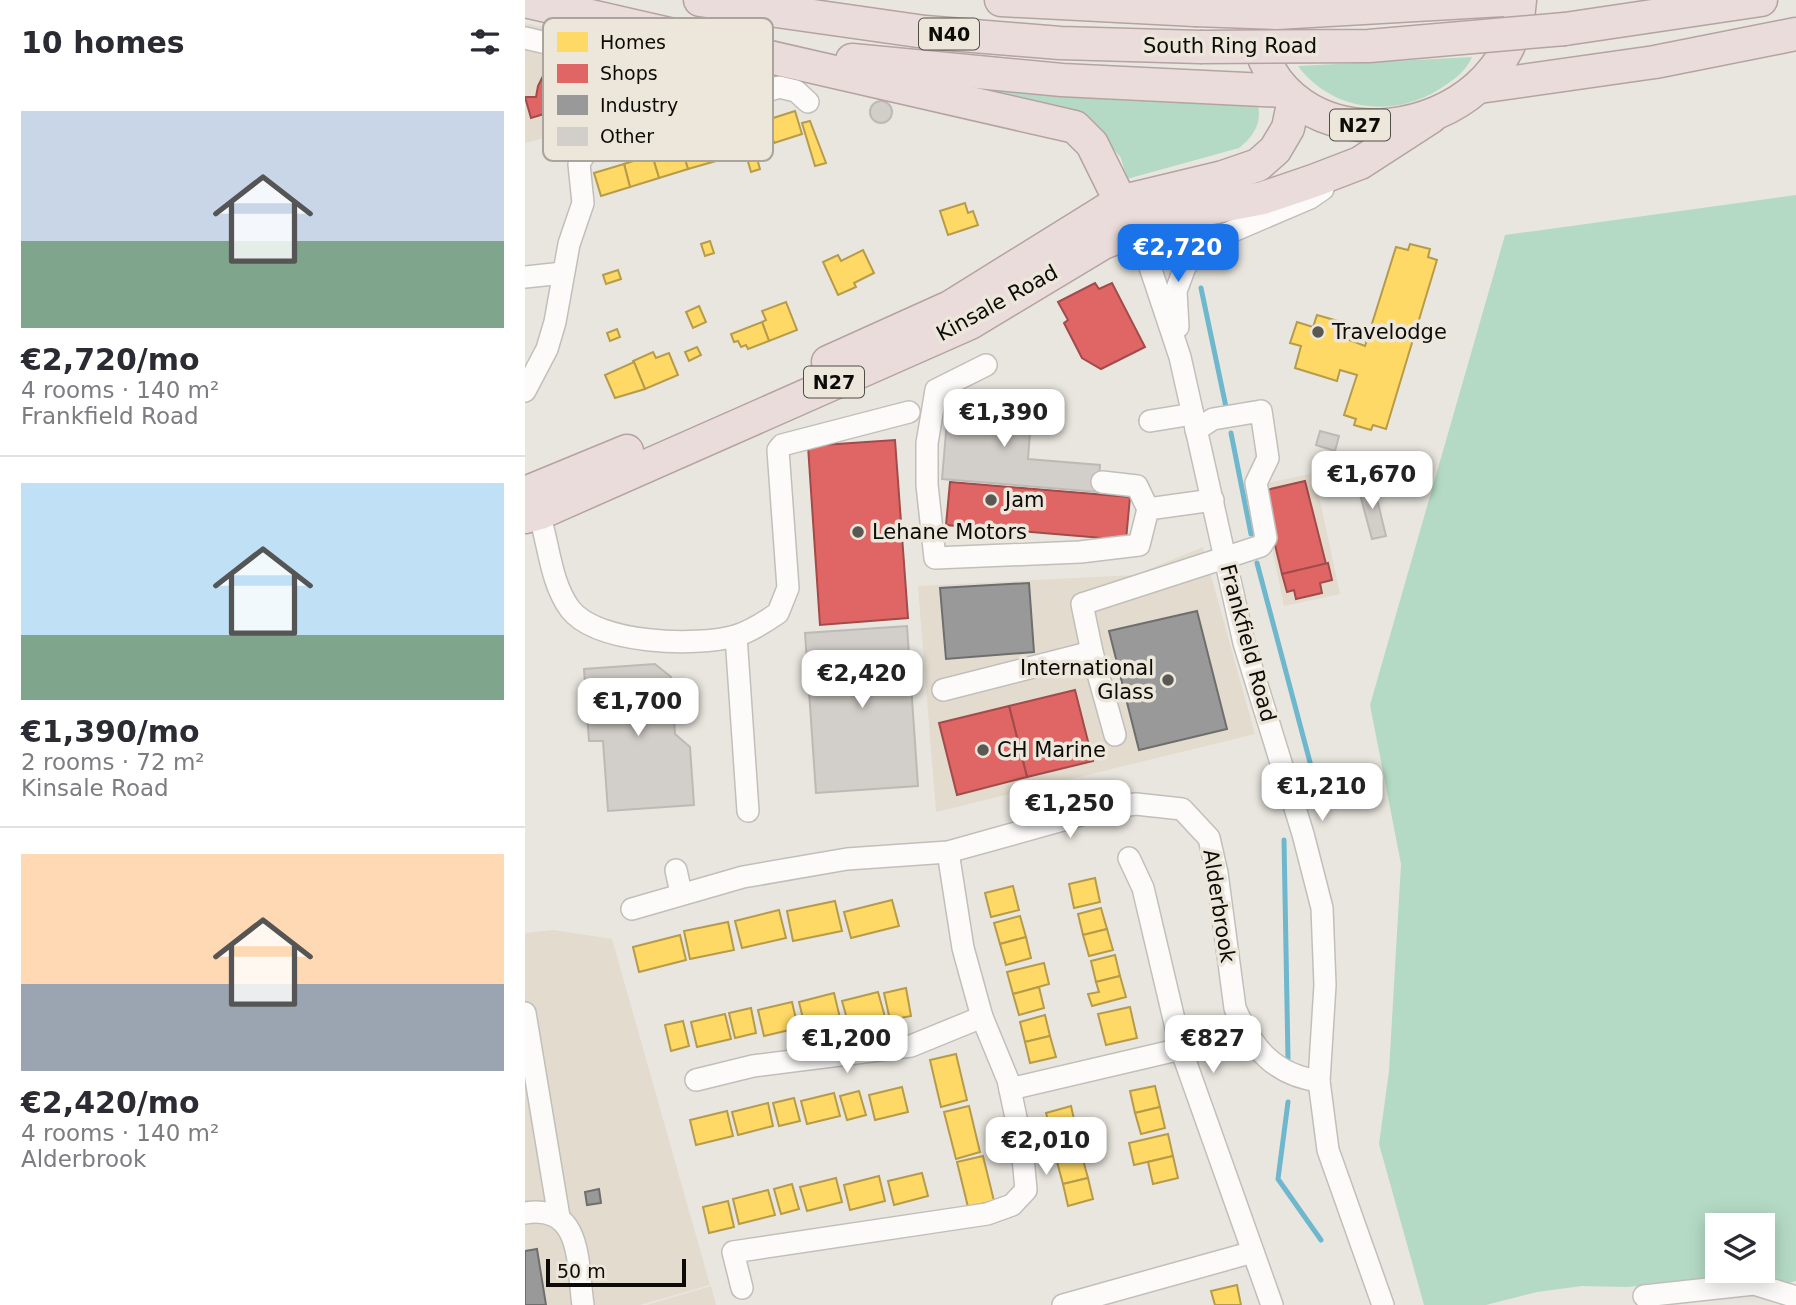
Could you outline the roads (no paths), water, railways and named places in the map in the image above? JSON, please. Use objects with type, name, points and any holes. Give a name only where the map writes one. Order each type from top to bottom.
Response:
[{"type":"highway","name":"South Ring Road","points":[[700,0],[925,32],[1060,43],[1200,47],[1369,46],[1565,29],[1761,0]]},
{"type":"highway","name":"South Ring Road","points":[[1001,0],[1276,13],[1503,0]]},
{"type":"highway","points":[[1253,0],[1255,27],[1262,51],[1289,95]]},
{"type":"highway","name":"N27","points":[[1289,95],[1319,113],[1353,124],[1387,127],[1431,117],[1479,88],[1507,49],[1515,32],[1520,0]]},
{"type":"highway","points":[[525,2],[599,18]]},
{"type":"highway","points":[[1479,88],[1655,62],[1796,34]]},
{"type":"highway","points":[[773,53],[1062,80],[1289,95]]},
{"type":"highway","points":[[773,57],[829,72],[1075,127],[1092,144],[1134,229]]},
{"type":"highway","name":"Kinsale Road","points":[[529,498],[950,307],[1119,202],[1223,177],[1258,165],[1275,150],[1288,128],[1289,95]]},
{"type":"highway","name":"Kinsale Road","points":[[529,498],[970,323],[1063,265],[1134,229],[1175,215],[1263,198],[1360,163],[1431,117]]},
{"type":"street","points":[[525,38],[543,42]]},
{"type":"street","points":[[773,90],[779,88],[796,91],[809,102]]},
{"type":"street","points":[[525,391],[547,349],[569,244],[583,203],[581,161]]},
{"type":"street","points":[[1181,356],[1176,291],[1185,267],[1200,245],[1310,198],[1360,163]]},
{"type":"street","name":"Frankfield Road","points":[[1134,229],[1143,246],[1181,356],[1244,642],[1303,834],[1322,908],[1325,985],[1319,1082],[1328,1150],[1383,1305]]},
{"type":"street","points":[[525,277],[563,273]]},
{"type":"street","points":[[986,365],[936,390],[927,443],[927,485],[935,558],[1080,552],[1139,545],[1148,509],[1137,486],[1102,482]]},
{"type":"street","points":[[1115,735],[1081,604],[1261,546],[1266,538],[1256,483],[1268,458],[1261,411],[1194,422],[1150,421]]},
{"type":"street","points":[[529,498],[557,587],[572,611],[579,616],[595,626],[623,636],[699,642],[736,636],[778,614],[788,587],[778,450],[782,445],[909,412]]},
{"type":"street","points":[[1148,509],[1213,500]]},
{"type":"street","points":[[736,636],[748,811]]},
{"type":"street","points":[[943,690],[1092,653]]},
{"type":"street","name":"Alderbrook","points":[[632,909],[681,892],[743,877],[847,859],[948,852],[1107,808],[1136,804],[1182,809],[1209,838],[1217,873],[1235,1008],[1241,1023],[1264,1058],[1299,1079],[1319,1082]]},
{"type":"street","points":[[742,1288],[733,1252],[987,1214],[1012,1205],[1027,1190],[1022,1146],[1010,1089],[982,1017],[963,948],[948,852]]},
{"type":"street","points":[[1129,858],[1143,888],[1181,1049],[1272,1305]]},
{"type":"street","points":[[677,870],[681,892]]},
{"type":"street","points":[[525,1013],[559,1217]]},
{"type":"street","points":[[696,1080],[753,1066],[911,1046],[982,1017]]},
{"type":"street","points":[[1010,1089],[1181,1049]]},
{"type":"street","points":[[525,1213],[537,1211],[559,1217],[572,1231],[583,1305]]},
{"type":"street","points":[[1063,1305],[1253,1252]]},
{"type":"street","points":[[1644,1296],[1754,1284],[1796,1297]]},
{"type":"waterway","points":[[1201,288],[1226,407]]},
{"type":"waterway","points":[[1231,433],[1251,534]]},
{"type":"waterway","points":[[1257,563],[1311,766],[1313,785]]},
{"type":"waterway","points":[[1284,840],[1288,1059]]},
{"type":"waterway","points":[[1288,1102],[1278,1179],[1321,1240]]},
{"type":"place","name":"Travelodge","points":[[1318,332]]},
{"type":"place","name":"Jam","points":[[991,500]]},
{"type":"place","name":"Lehane Motors","points":[[858,532]]},
{"type":"place","name":"International Glass","points":[[1168,680]]},
{"type":"place","name":"CH Marine","points":[[983,750]]}]
